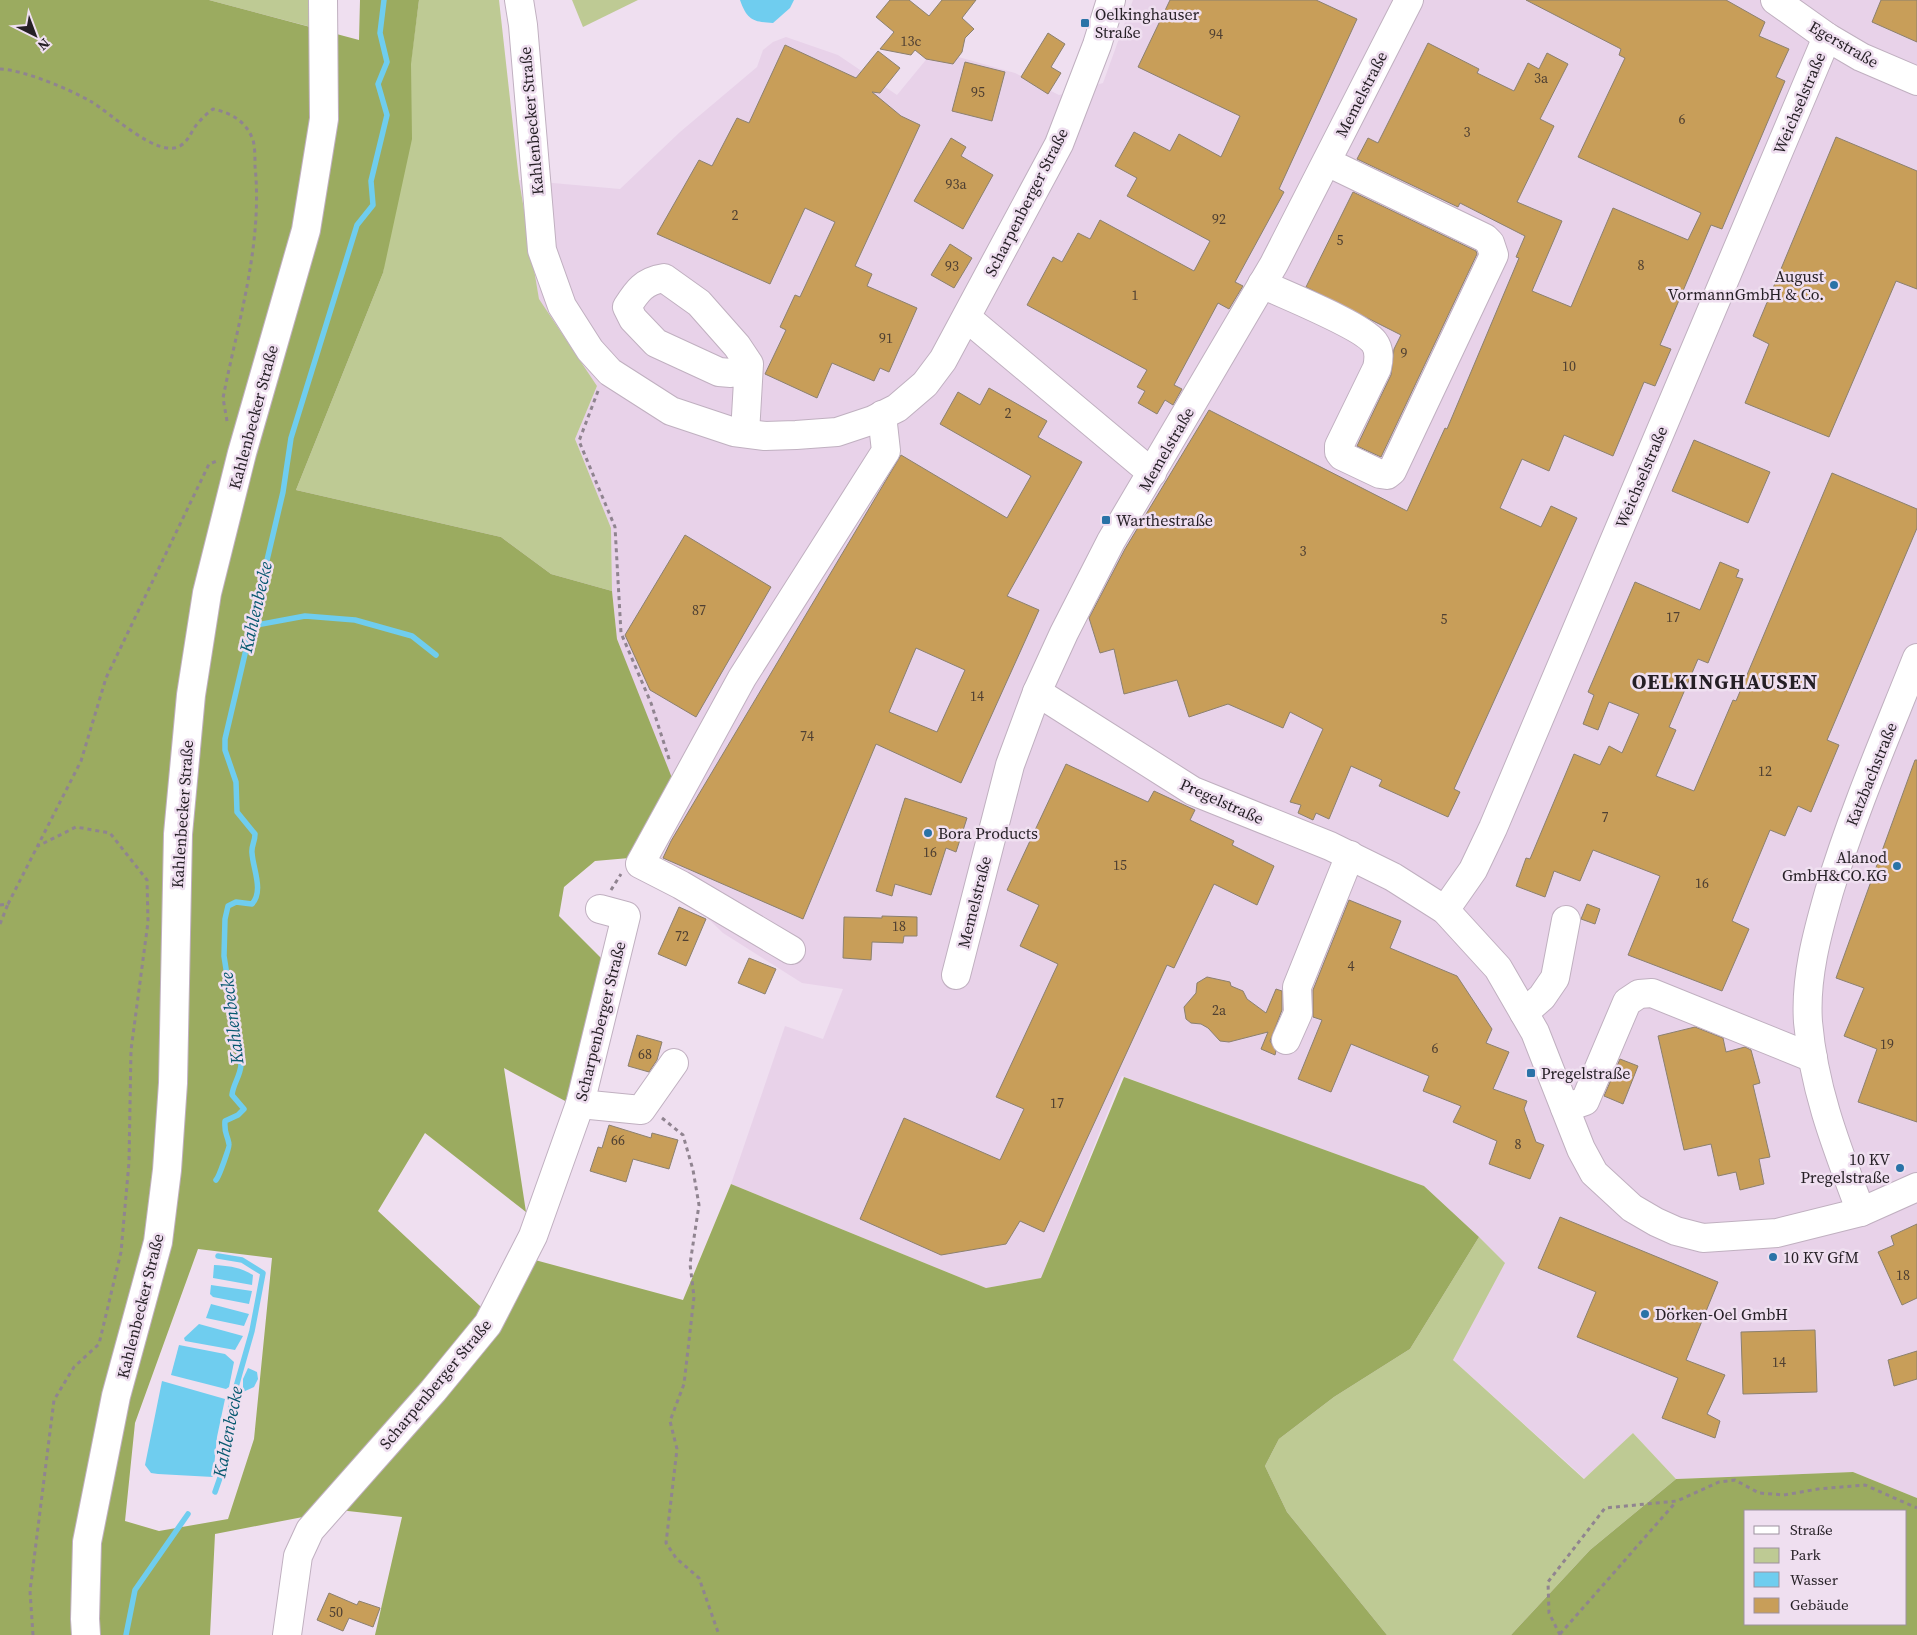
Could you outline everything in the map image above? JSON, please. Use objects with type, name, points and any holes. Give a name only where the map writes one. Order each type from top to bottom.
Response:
[{"type":"street","name":"Kahlenbecker Straße","points":[[86,1635],[87,1542],[116,1396],[158,1242],[173,1083],[178,834],[191,695],[207,593],[242,453],[306,230],[324,119],[323,0]]},
{"type":"street","name":"Kahlenbecker Straße","points":[[519,0],[523,25],[542,250],[562,306],[590,350],[610,372],[672,411],[716,426],[765,436],[837,432],[897,408],[925,384],[943,360],[967,318]]},
{"type":"street","name":"Scharpenberger Straße","points":[[967,318],[1059,144],[1097,45],[1111,0]]},
{"type":"street","name":"Memelstraße","points":[[956,975],[1010,765],[1037,692],[1064,633],[1111,541],[1262,284],[1327,162],[1409,0]]},
{"type":"street","name":"Egerstraße","points":[[1775,0],[1827,37],[1861,57],[1917,81]]},
{"type":"street","name":"Weichselstraße","points":[[1445,910],[1472,870],[1493,828],[1827,37]]},
{"type":"street","points":[[1262,284],[1346,324],[1373,341],[1379,354],[1377,368],[1340,446],[1339,452],[1342,456],[1387,476],[1392,471],[1449,352],[1494,255],[1493,249],[1485,238],[1327,162]]},
{"type":"street","points":[[967,318],[1152,473]]},
{"type":"street","points":[[745,433],[748,364]]},
{"type":"street","points":[[791,950],[681,885],[640,864],[742,678],[886,451],[882,415]]},
{"type":"street","name":"Katzbachstraße","points":[[1861,1212],[1826,1119],[1813,1058],[1808,1021],[1810,971],[1821,921],[1846,835],[1917,658]]},
{"type":"street","name":"Pregelstraße","points":[[1037,692],[1193,791],[1350,855],[1393,877],[1445,910],[1498,968],[1524,1013],[1547,1059],[1581,1149],[1594,1173],[1632,1208],[1676,1231],[1702,1238],[1777,1233],[1861,1212],[1917,1187]]},
{"type":"street","points":[[1286,1040],[1298,1013],[1297,987],[1350,855]]},
{"type":"street","name":"Scharpenberger Straße","points":[[287,1635],[298,1556],[310,1530],[433,1391],[488,1324],[533,1236],[580,1104],[626,916],[600,908]]},
{"type":"street","points":[[1524,1013],[1542,997],[1555,978],[1566,920]]},
{"type":"street","points":[[1565,1108],[1585,1101],[1627,1002],[1639,994],[1652,993],[1813,1058]]},
{"type":"street","points":[[580,1104],[641,1110],[674,1063]]},
{"type":"path","points":[[0,69],[16,70],[90,100],[147,141],[170,148],[179,146],[191,137],[197,123],[213,109],[230,113],[241,121],[253,140],[257,181],[257,230],[222,398],[227,424],[242,453],[209,464],[106,678],[81,761],[8,904],[0,924]]},
{"type":"path","points":[[610,372],[600,385],[579,441],[615,528],[621,633],[646,693]]},
{"type":"path","points":[[33,1635],[30,1591],[54,1400],[74,1367],[99,1344],[121,1252],[129,1162],[131,1050],[148,922],[147,880],[110,832],[76,827],[37,846]]},
{"type":"path","points":[[0,905],[8,904]]},
{"type":"path","points":[[641,1110],[664,1119],[683,1135],[693,1170],[699,1205],[690,1264],[694,1297],[684,1384],[670,1422],[677,1449],[666,1543],[676,1558],[699,1578],[718,1635]]},
{"type":"path","points":[[1677,1501],[1560,1635],[1549,1613],[1548,1582],[1605,1508],[1677,1501],[1719,1482],[1735,1480],[1759,1493],[1784,1496],[1818,1489],[1865,1485],[1917,1508]]},
{"type":"shaded area","points":[[1133,0],[1917,0],[1917,1498],[1853,1472],[1676,1479],[1633,1433],[1585,1479],[1453,1360],[1504,1263],[1424,1186],[1122,1076],[1041,1278],[986,1288],[731,1184],[785,1026],[823,1039],[843,989],[802,983],[723,933],[685,896],[656,888],[629,858],[673,783],[617,639],[612,591],[611,528],[575,439],[597,386],[539,300],[519,180],[620,189],[680,132],[757,67],[763,50],[773,42],[786,37],[838,55],[897,95],[934,50],[1015,73],[1059,95],[1103,83]]},
{"type":"green space","points":[[0,0],[209,0],[359,40],[360,0],[419,0],[411,64],[412,139],[383,273],[296,490],[501,537],[551,574],[612,591],[617,639],[674,783],[629,858],[595,861],[564,887],[559,916],[606,963],[567,1102],[504,1068],[526,1212],[425,1133],[378,1211],[494,1319],[535,1260],[683,1300],[731,1184],[986,1288],[1041,1278],[1124,1077],[1424,1186],[1479,1237],[1410,1349],[1334,1397],[1279,1439],[1265,1466],[1287,1512],[1387,1635],[375,1635],[402,1517],[339,1510],[215,1534],[210,1635],[0,1635]],"holes":[[[198,1249],[272,1258],[254,1439],[228,1519],[159,1531],[125,1521],[135,1423]]]},
{"type":"green space","points":[[209,0],[309,0],[311,27]]},
{"type":"green space","points":[[419,0],[499,0],[519,180],[539,299],[597,386],[575,439],[611,528],[612,591],[551,574],[501,537],[296,490],[383,273]]},
{"type":"green space","points":[[572,0],[638,0],[583,27]]},
{"type":"green space","points":[[1479,1237],[1505,1263],[1453,1360],[1584,1479],[1633,1433],[1676,1479],[1590,1550],[1511,1635],[1387,1635],[1287,1512],[1265,1466],[1279,1439],[1334,1397],[1410,1349]]},
{"type":"green space","points":[[1853,1472],[1917,1498],[1917,1635],[1511,1635],[1590,1550],[1676,1479]]},
{"type":"water","points":[[740,0],[794,0],[790,8],[773,23],[752,19],[745,12]]},
{"type":"water","points":[[214,1265],[234,1267],[248,1272],[253,1275],[252,1285],[213,1278]]},
{"type":"water","points":[[211,1285],[252,1291],[249,1304],[213,1297],[210,1294]]},
{"type":"water","points":[[211,1304],[249,1314],[244,1326],[206,1318]]},
{"type":"water","points":[[199,1324],[243,1336],[235,1350],[185,1341],[184,1338]]},
{"type":"water","points":[[179,1345],[225,1354],[234,1362],[229,1387],[226,1389],[171,1375]]},
{"type":"water","points":[[248,1368],[257,1372],[258,1379],[254,1387],[243,1392],[243,1379]]},
{"type":"water","points":[[162,1381],[225,1399],[217,1437],[213,1477],[151,1473],[145,1465]]},
{"type":"building","points":[[890,0],[909,0],[929,16],[942,0],[976,0],[962,18],[974,29],[965,38],[962,52],[953,64],[926,59],[915,50],[911,55],[880,49],[894,32],[876,17]]},
{"type":"building","points":[[1170,0],[1316,0],[1357,19],[1279,189],[1284,192],[1235,282],[1243,286],[1229,309],[1218,303],[1174,385],[1182,389],[1173,405],[1165,400],[1157,414],[1138,403],[1145,391],[1137,387],[1147,370],[1027,305],[1053,257],[1062,262],[1078,233],[1090,239],[1100,220],[1194,271],[1210,241],[1127,196],[1137,178],[1115,166],[1134,132],[1170,151],[1179,134],[1221,157],[1240,116],[1138,67]]},
{"type":"building","points":[[1526,0],[1726,0],[1765,22],[1759,36],[1789,49],[1776,77],[1785,81],[1722,229],[1711,225],[1660,345],[1671,349],[1655,386],[1644,382],[1613,456],[1564,435],[1549,471],[1522,459],[1500,508],[1541,527],[1551,506],[1577,518],[1454,789],[1460,792],[1448,817],[1379,786],[1382,780],[1351,766],[1329,819],[1316,813],[1313,820],[1298,813],[1301,805],[1290,802],[1323,729],[1290,712],[1283,728],[1228,704],[1189,717],[1177,680],[1124,694],[1114,649],[1100,653],[1089,618],[1125,549],[1209,410],[1407,511],[1445,428],[1447,429],[1519,258],[1516,257],[1525,236],[1460,203],[1458,207],[1357,159],[1368,138],[1378,143],[1428,43],[1479,69],[1477,73],[1514,91],[1528,63],[1539,69],[1547,53],[1568,64],[1540,119],[1554,126],[1517,202],[1562,221],[1532,291],[1571,307],[1613,208],[1688,240],[1701,213],[1578,157],[1625,58],[1619,55],[1621,49]]},
{"type":"building","points":[[1881,0],[1917,0],[1917,42],[1872,22]]},
{"type":"building","points":[[1048,33],[1065,44],[1051,67],[1061,73],[1048,94],[1021,77]]},
{"type":"building","points":[[785,45],[856,78],[878,51],[900,68],[880,93],[872,92],[901,116],[920,125],[855,266],[872,274],[867,286],[917,308],[889,372],[880,368],[874,381],[832,363],[817,398],[765,374],[786,330],[780,327],[795,295],[800,297],[835,222],[805,208],[770,284],[657,234],[699,160],[712,166],[737,118],[749,123]]},
{"type":"building","points":[[965,62],[1005,72],[992,121],[952,111]]},
{"type":"building","name":"August VormannGmbH & Co.","points":[[1836,137],[1917,171],[1917,289],[1896,281],[1829,437],[1745,403],[1769,344],[1753,336]]},
{"type":"building","points":[[951,138],[966,147],[961,156],[993,175],[963,229],[914,201]]},
{"type":"building","points":[[1353,192],[1476,251],[1477,254],[1381,457],[1357,446],[1391,375],[1394,349],[1401,335],[1306,287]]},
{"type":"building","points":[[950,244],[972,258],[954,288],[931,275]]},
{"type":"building","points":[[989,388],[1047,421],[1038,437],[1082,462],[1007,596],[1039,610],[961,783],[876,744],[803,919],[663,858],[671,841],[901,455],[1007,518],[1031,476],[940,424],[958,392],[980,405]],"holes":[[[916,648],[965,670],[937,732],[889,712]]]},
{"type":"building","points":[[1694,440],[1770,472],[1748,523],[1672,491]]},
{"type":"building","points":[[1832,473],[1917,509],[1917,528],[1827,740],[1839,745],[1811,812],[1798,806],[1785,836],[1770,830],[1732,921],[1749,929],[1722,991],[1628,955],[1660,876],[1593,850],[1580,881],[1554,871],[1545,897],[1516,886],[1526,858],[1530,859],[1574,754],[1600,765],[1609,746],[1622,753],[1639,714],[1609,702],[1598,730],[1583,724],[1594,695],[1588,692],[1635,582],[1700,610],[1720,562],[1739,570],[1736,577],[1743,579],[1708,663],[1698,659],[1669,727],[1676,730],[1656,776],[1694,791],[1733,700],[1736,701]]},
{"type":"building","points":[[685,535],[771,587],[696,717],[650,690],[625,635]]},
{"type":"building","name":"Alanod GmbH&CO.KG","points":[[1915,760],[1917,760],[1917,1122],[1858,1102],[1877,1049],[1844,1036],[1864,988],[1836,978]]},
{"type":"building","points":[[1066,764],[1148,802],[1154,791],[1195,810],[1190,820],[1234,841],[1232,845],[1274,866],[1257,905],[1214,884],[1174,968],[1167,965],[1044,1232],[1020,1221],[1006,1244],[941,1255],[860,1219],[904,1118],[1000,1160],[1024,1109],[996,1097],[1058,964],[1020,946],[1039,905],[1007,890]]},
{"type":"building","name":"Bora Products","points":[[905,798],[967,818],[956,852],[946,848],[931,895],[895,884],[892,896],[876,891]]},
{"type":"building","points":[[1349,900],[1401,921],[1390,948],[1457,976],[1492,1029],[1486,1043],[1509,1052],[1493,1089],[1527,1101],[1524,1109],[1536,1142],[1544,1145],[1530,1179],[1489,1164],[1497,1141],[1453,1122],[1461,1106],[1423,1091],[1429,1076],[1351,1044],[1331,1092],[1298,1079],[1322,1020],[1313,1017],[1313,990]]},
{"type":"building","points":[[1587,904],[1600,909],[1595,924],[1581,919]]},
{"type":"building","points":[[679,907],[706,919],[686,966],[658,954]]},
{"type":"building","points":[[882,916],[917,917],[917,936],[904,936],[903,943],[872,942],[871,960],[843,958],[844,917],[882,918]]},
{"type":"building","points":[[749,958],[776,969],[765,994],[738,983]]},
{"type":"building","points":[[1207,977],[1230,982],[1231,986],[1243,991],[1247,999],[1266,1013],[1276,989],[1282,991],[1282,1010],[1270,1041],[1276,1051],[1275,1055],[1261,1049],[1268,1032],[1229,1042],[1220,1041],[1208,1028],[1201,1024],[1191,1023],[1186,1019],[1184,1007],[1196,993],[1197,983]]},
{"type":"building","points":[[1695,1027],[1723,1038],[1726,1052],[1745,1047],[1751,1050],[1760,1083],[1753,1085],[1770,1157],[1759,1159],[1764,1184],[1740,1190],[1736,1172],[1718,1176],[1711,1144],[1684,1150],[1658,1036]]},
{"type":"building","points":[[637,1035],[662,1042],[657,1060],[649,1072],[628,1066]]},
{"type":"building","points":[[1620,1059],[1638,1066],[1623,1104],[1604,1096]]},
{"type":"building","points":[[609,1125],[651,1138],[652,1133],[678,1140],[669,1169],[633,1159],[626,1182],[590,1171],[598,1147],[602,1148]]},
{"type":"building","name":"Dörken-Oel GmbH","points":[[1560,1217],[1718,1282],[1686,1360],[1725,1375],[1707,1414],[1720,1421],[1715,1438],[1662,1418],[1678,1378],[1577,1337],[1596,1292],[1538,1268]]},
{"type":"building","points":[[1917,1224],[1917,1298],[1902,1305],[1878,1252],[1894,1245],[1891,1236]]},
{"type":"building","points":[[1815,1330],[1817,1392],[1743,1394],[1741,1332]]},
{"type":"building","points":[[1917,1351],[1917,1379],[1894,1386],[1888,1360]]},
{"type":"building","points":[[329,1593],[357,1605],[359,1601],[380,1608],[373,1627],[349,1618],[343,1631],[317,1620]]},
{"type":"waterway","name":"Kahlenbecke","points":[[216,1180],[229,1146],[225,1131],[225,1121],[238,1115],[244,1109],[232,1095],[241,1065],[224,956],[225,919],[228,906],[236,902],[252,904],[258,886],[252,851],[255,834],[237,812],[236,782],[225,750],[225,739],[283,492],[291,438],[357,225],[373,205],[371,181],[387,115],[378,84],[387,62],[380,33],[384,0]]},
{"type":"waterway","points":[[251,626],[305,616],[355,620],[412,636],[436,655]]},
{"type":"waterway","name":"Kahlenbecke","points":[[215,1492],[222,1472],[232,1401],[252,1331],[263,1273],[242,1260],[218,1256]]},
{"type":"waterway","name":"Kahlenbecke","points":[[126,1635],[135,1590],[188,1514]]},
{"type":"place","name":"Oelkinghauser Straße","points":[[1085,23]]},
{"type":"place","name":"August VormannGmbH & Co.","points":[[1834,285]]},
{"type":"place","name":"Warthestraße","points":[[1106,520]]},
{"type":"place","name":"Bora Products","points":[[928,833]]},
{"type":"place","name":"Alanod GmbH&CO.KG","points":[[1897,866]]},
{"type":"place","name":"Pregelstraße","points":[[1531,1073]]},
{"type":"place","name":"10 KV Pregelstraße","points":[[1900,1168]]},
{"type":"place","name":"10 KV GfM","points":[[1773,1257]]},
{"type":"place","name":"Dörken-Oel GmbH","points":[[1645,1314]]},
{"type":"district","name":"OELKINGHAUSEN","points":[[1725,682]]}]
